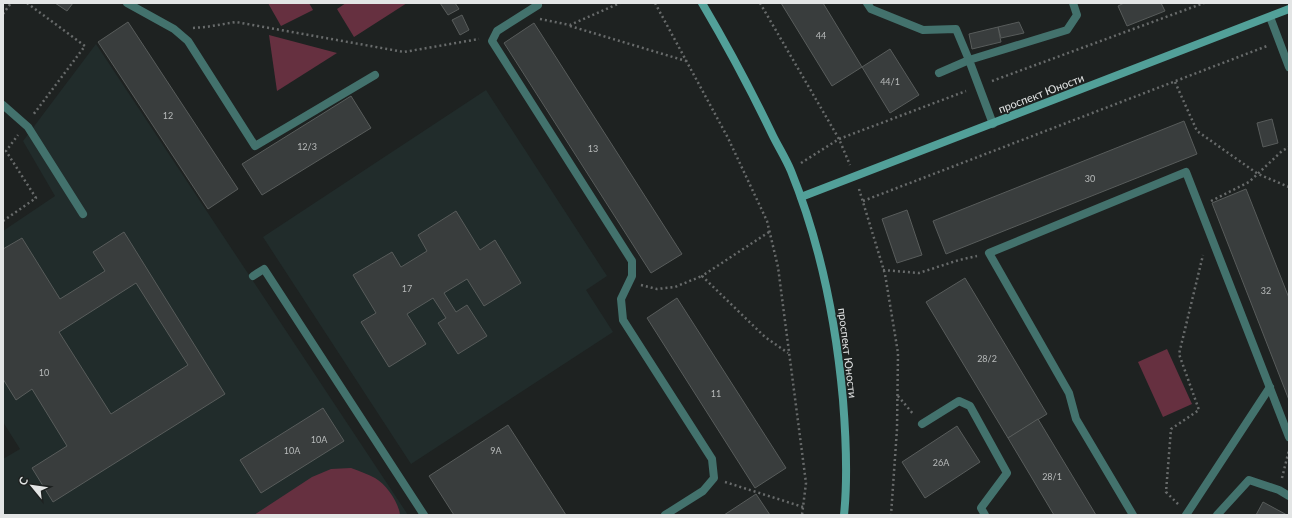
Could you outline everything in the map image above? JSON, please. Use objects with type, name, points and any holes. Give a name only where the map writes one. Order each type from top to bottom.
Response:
[{"type":"main road","name":"проспект Юности","points":[[702,3],[755,98],[790,170],[818,250],[831,308],[840,371],[846,434],[846,497],[844,515]]},
{"type":"main road","name":"проспект Юности","points":[[801,198],[1289,9]]},
{"type":"lane","points":[[127,3],[174,29],[188,41],[254,146],[375,75]]},
{"type":"lane","points":[[537,3],[538,5],[497,30],[492,41],[632,261],[632,276],[621,299],[623,320],[712,459],[714,478],[703,491],[665,515]]},
{"type":"lane","points":[[867,3],[871,9],[924,30],[956,29],[993,124]]},
{"type":"lane","points":[[939,73],[969,60],[1067,30],[1077,15],[1072,3]]},
{"type":"lane","points":[[1270,17],[1289,67]]},
{"type":"lane","points":[[3,105],[28,127],[83,214]]},
{"type":"lane","points":[[1133,515],[1076,419],[1070,393],[989,253],[1186,172],[1289,437]]},
{"type":"lane","points":[[253,276],[264,269],[424,515]]},
{"type":"lane","points":[[1186,514],[1270,387]]},
{"type":"lane","points":[[922,424],[959,401],[970,406],[1007,473],[981,508],[985,515]]},
{"type":"lane","points":[[1218,515],[1249,480],[1279,490],[1289,496]]},
{"type":"path","points":[[3,14],[11,3]]},
{"type":"path","points":[[27,3],[85,46],[29,120]]},
{"type":"path","points":[[570,26],[620,3]]},
{"type":"path","points":[[656,3],[728,138],[767,221],[778,267],[788,354],[806,483],[802,515]]},
{"type":"path","points":[[760,3],[839,139],[855,177],[883,270],[898,353],[897,429],[891,515]]},
{"type":"path","points":[[986,84],[1204,3]]},
{"type":"path","points":[[533,18],[570,26],[686,61]]},
{"type":"path","points":[[174,29],[206,27],[236,22],[404,52],[477,38],[492,41]]},
{"type":"path","points":[[862,201],[1279,42]]},
{"type":"path","points":[[1175,82],[1197,131],[1258,174],[1289,187]]},
{"type":"path","points":[[790,170],[839,139],[971,89]]},
{"type":"path","points":[[3,222],[36,198],[6,151],[20,132]]},
{"type":"path","points":[[1200,206],[1249,182],[1282,151],[1289,147]]},
{"type":"path","points":[[629,282],[657,289],[674,287],[702,276],[769,232]]},
{"type":"path","points":[[883,270],[920,273],[959,260],[989,253]]},
{"type":"path","points":[[1186,514],[1166,492],[1171,428],[1199,410],[1179,354],[1203,254]]},
{"type":"path","points":[[702,276],[765,337],[788,354]]},
{"type":"path","points":[[898,396],[922,424]]},
{"type":"path","points":[[1279,490],[1289,450]]},
{"type":"path","points":[[714,478],[803,507]]},
{"type":"shaded area","points":[[268,3],[309,3],[313,10],[281,26]]},
{"type":"shaded area","points":[[346,3],[407,3],[354,37],[337,9]]},
{"type":"shaded area","points":[[269,35],[337,53],[277,91]]},
{"type":"shaded area","points":[[96,44],[408,515],[3,515],[3,459],[20,449],[3,422],[3,231],[55,196],[23,141]]},
{"type":"shaded area","points":[[486,90],[607,276],[586,290],[613,332],[411,464],[263,237]]},
{"type":"shaded area","points":[[1167,349],[1192,404],[1163,417],[1138,362]]},
{"type":"shaded area","points":[[351,468],[379,481],[395,500],[400,515],[254,515],[312,477],[331,469]]},
{"type":"building","points":[[55,3],[73,3],[67,11]]},
{"type":"building","points":[[440,3],[455,3],[459,9],[448,15]]},
{"type":"building","points":[[781,3],[823,3],[862,67],[832,86]]},
{"type":"building","points":[[1124,3],[1161,3],[1165,11],[1127,26],[1118,6]]},
{"type":"building","points":[[462,15],[469,30],[460,35],[452,20]]},
{"type":"building","points":[[128,22],[238,189],[208,209],[98,42]]},
{"type":"building","points":[[1019,22],[1024,33],[1001,38],[998,27]]},
{"type":"building","points":[[534,23],[682,254],[651,273],[504,43]]},
{"type":"building","points":[[998,27],[1001,42],[972,49],[969,34]]},
{"type":"building","points":[[890,49],[919,95],[890,113],[862,67]]},
{"type":"building","points":[[351,96],[371,128],[262,195],[242,164]]},
{"type":"building","points":[[1272,119],[1278,143],[1263,147],[1257,123]]},
{"type":"building","points":[[1184,121],[1197,154],[946,254],[933,221]]},
{"type":"building","points":[[1246,189],[1289,298],[1289,400],[1212,203]]},
{"type":"building","points":[[907,210],[922,255],[897,263],[882,219]]},
{"type":"building","points":[[456,211],[480,250],[495,240],[521,283],[484,306],[467,279],[444,293],[456,312],[467,305],[487,336],[458,354],[438,323],[446,318],[433,298],[407,314],[426,344],[389,367],[361,322],[376,313],[353,275],[392,252],[401,267],[427,251],[418,235]]},
{"type":"building","points":[[124,232],[225,394],[53,502],[32,468],[67,446],[32,389],[16,400],[3,379],[3,249],[22,238],[60,299],[105,271],[93,252]],"holes":[[[136,283],[188,365],[111,414],[59,332]]]},
{"type":"building","points":[[965,278],[1047,414],[1008,438],[926,302]]},
{"type":"building","points":[[677,298],[786,468],[755,488],[647,318]]},
{"type":"building","points":[[323,408],[344,441],[261,493],[240,460]]},
{"type":"building","points":[[1038,419],[1096,515],[1054,515],[1008,438]]},
{"type":"building","points":[[508,425],[566,515],[454,515],[429,476]]},
{"type":"building","points":[[957,426],[980,462],[925,498],[902,462]]},
{"type":"building","points":[[756,494],[770,515],[724,515]]},
{"type":"building","points":[[1263,502],[1287,515],[1256,515]]}]
